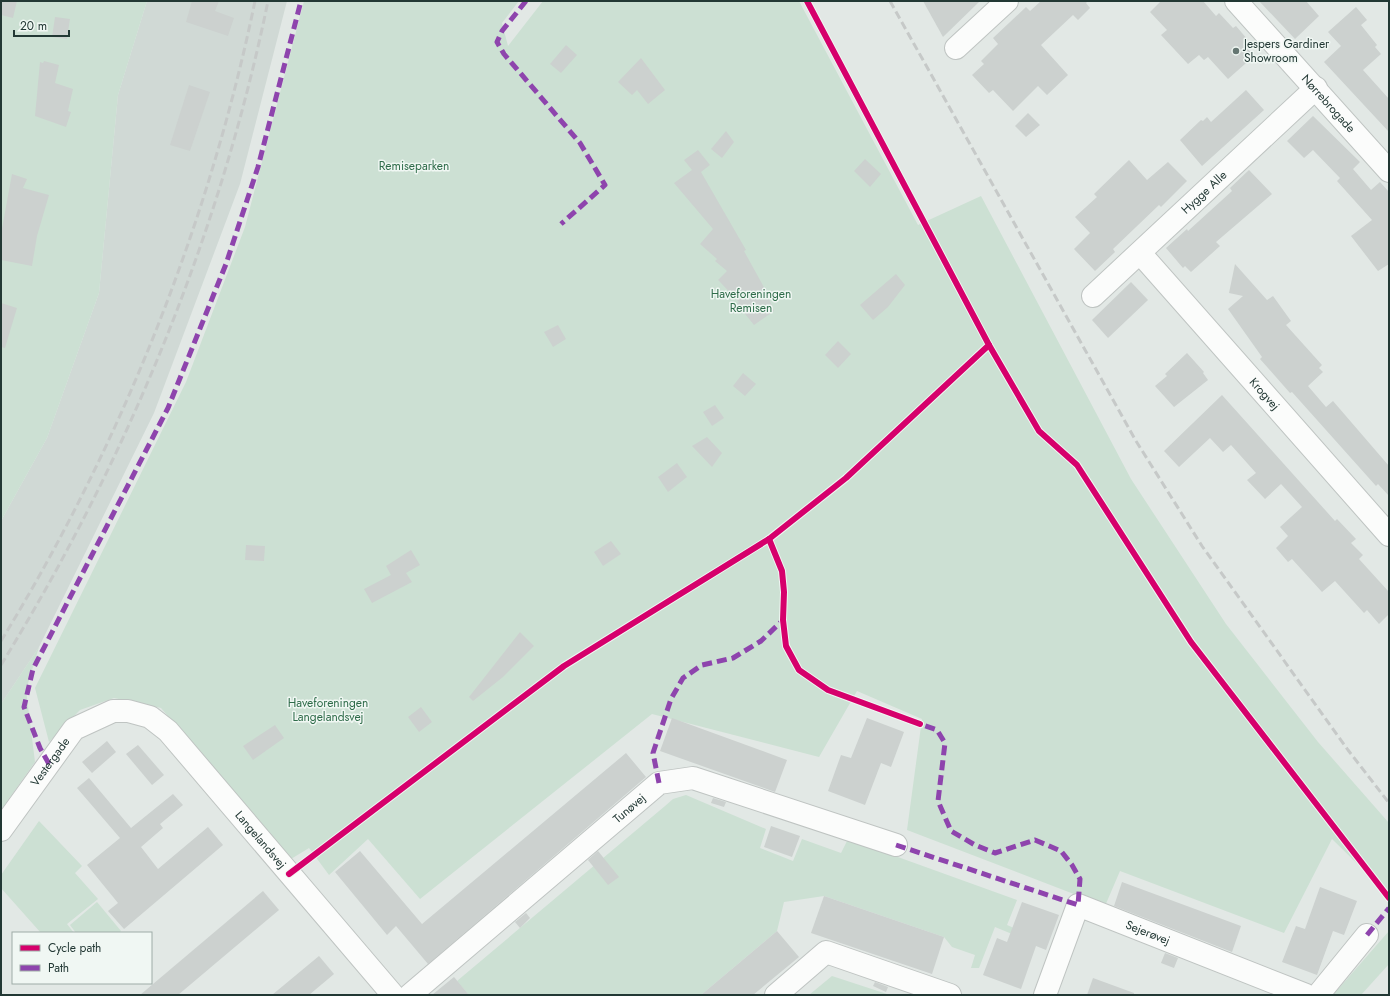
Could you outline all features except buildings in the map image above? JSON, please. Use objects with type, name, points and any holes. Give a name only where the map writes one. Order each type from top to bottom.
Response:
[{"type":"street","points":[[956,48],[1007,1]]},
{"type":"street","name":"Nørrebrogade","points":[[1236,1],[1316,88],[1389,171]]},
{"type":"street","name":"Hygge Alle","points":[[1093,296],[1316,88]]},
{"type":"street","name":"Krogvej","points":[[1140,253],[1389,536]]},
{"type":"street","name":"Langelandsvej","points":[[113,711],[128,710],[150,717],[168,731],[393,995]]},
{"type":"street","name":"Vestergade","points":[[1,830],[74,729],[113,711]]},
{"type":"street","name":"Tunøvej","points":[[410,995],[659,783],[693,778],[896,845]]},
{"type":"street","name":"Sejerøvej","points":[[1045,995],[1078,905],[1306,995]]},
{"type":"street","points":[[1318,995],[1367,935]]},
{"type":"street","points":[[776,995],[826,952],[950,995]]},
{"type":"shaded area","points":[[147,1],[287,1],[240,184],[154,413],[39,647],[1,704],[1,521],[47,438],[99,293],[118,95]]},
{"type":"green space","points":[[1,1],[147,1],[118,95],[99,293],[47,438],[1,521]]},
{"type":"green space","points":[[304,1],[519,1],[502,23],[508,46],[543,1],[799,1],[918,225],[981,196],[1131,479],[1226,624],[1318,742],[1389,823],[1389,895],[1332,839],[1284,933],[1120,871],[1105,906],[907,830],[922,719],[857,691],[819,757],[652,714],[420,899],[368,839],[329,875],[309,848],[291,859],[161,708],[114,698],[80,710],[49,742],[35,688],[186,382],[245,227]]},
{"type":"green space","points":[[39,647],[26,690],[35,762],[1,810],[1,704]]},
{"type":"green space","points":[[686,795],[766,829],[760,848],[793,861],[802,839],[841,853],[848,839],[1017,900],[1007,925],[1014,928],[1012,934],[995,927],[979,968],[971,968],[975,955],[952,947],[944,937],[824,896],[784,902],[777,931],[701,995],[469,995],[457,981],[673,799]]},
{"type":"green space","points":[[39,821],[82,866],[75,873],[98,899],[67,924],[73,932],[40,932],[1,888],[1,875]]},
{"type":"green space","points":[[97,902],[121,931],[75,932],[70,925]]},
{"type":"green space","points":[[1389,931],[1389,964],[1361,995],[1333,995]]},
{"type":"green space","points":[[832,976],[890,995],[809,995]]},
{"type":"railway","points":[[1,641],[44,567],[84,491],[122,412],[155,332],[186,250],[213,168],[236,85],[255,1]]},
{"type":"railway","points":[[1,665],[46,588],[89,509],[128,427],[163,345],[195,260],[224,175],[248,88],[268,1]]},
{"type":"railway","points":[[890,1],[1136,441],[1202,546],[1348,750],[1389,803]]},
{"type":"marked path","points":[[49,764],[40,748],[24,707],[33,669],[168,408],[226,264],[258,167],[301,1]]},
{"type":"marked path","points":[[526,1],[502,31],[497,42],[504,54],[580,143],[605,185],[561,224]]},
{"type":"marked path","points":[[659,783],[653,753],[671,699],[683,678],[702,665],[733,658],[761,641],[783,620]]},
{"type":"marked path","points":[[896,845],[1078,905],[1080,879],[1072,865],[1061,851],[1035,840],[995,853],[975,845],[951,831],[938,801],[945,743],[937,730],[920,724]]},
{"type":"marked path","points":[[1367,935],[1389,908]]},
{"type":"cycle path","points":[[289,874],[564,666],[769,539],[846,478],[989,345],[807,1]]},
{"type":"cycle path","points":[[989,345],[1039,431],[1077,465],[1191,642],[1389,898]]},
{"type":"cycle path","points":[[769,539],[782,571],[784,592],[783,620],[786,646],[799,670],[828,690],[920,724]]},
{"type":"place","name":"Jespers Gardiner Showroom","points":[[1236,51]]},
{"type":"park label","name":"Remiseparken","points":[[414,166]]},
{"type":"park label","name":"Haveforeningen Remisen","points":[[751,301]]},
{"type":"park label","name":"Haveforeningen Langelandsvej","points":[[328,710]]}]
